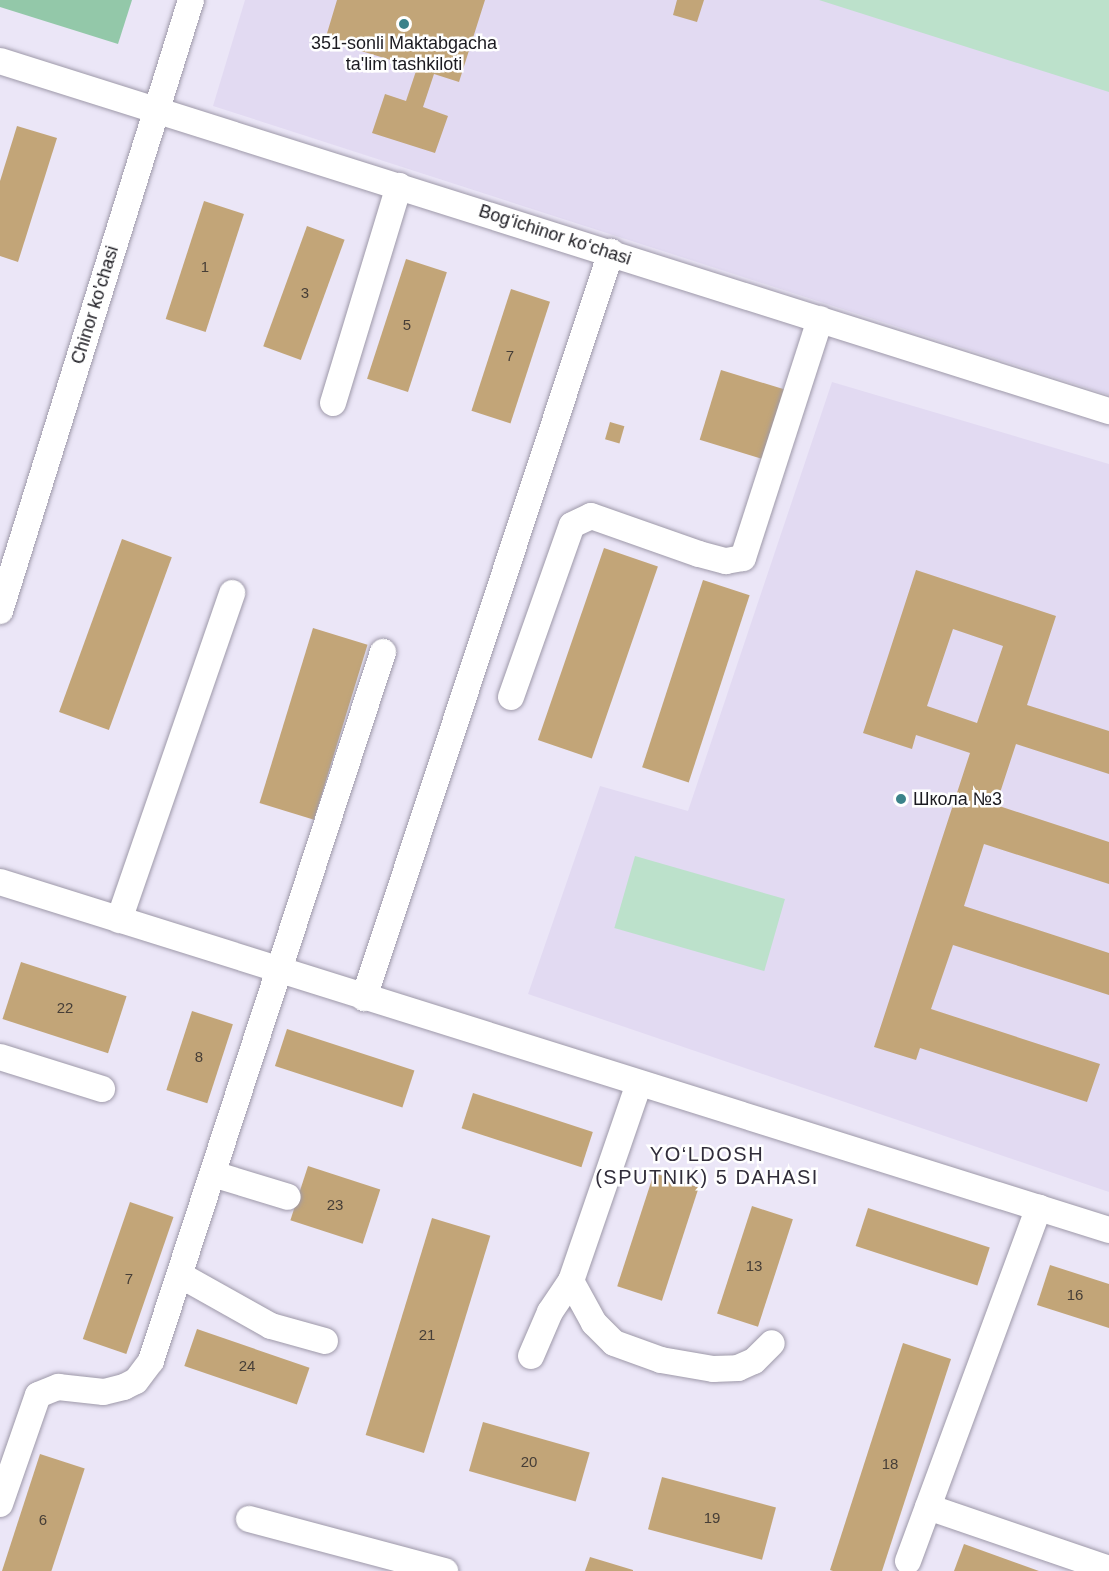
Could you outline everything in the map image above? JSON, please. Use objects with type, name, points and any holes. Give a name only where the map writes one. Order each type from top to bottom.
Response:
[{"type":"street","name":"Chinor ko'chasi","points":[[0,611],[191,0]]},
{"type":"street","name":"Bogʻichinor koʻchasi","points":[[0,61],[1109,411]]},
{"type":"street","points":[[333,403],[399,186]]},
{"type":"street","points":[[364,998],[611,252]]},
{"type":"street","points":[[511,697],[572,525],[591,516],[699,554],[726,561],[743,558],[820,319]]},
{"type":"street","points":[[119,920],[232,592]]},
{"type":"street","points":[[0,1504],[38,1395],[58,1387],[104,1392],[136,1381],[151,1361],[383,652]]},
{"type":"street","points":[[0,882],[1109,1230]]},
{"type":"street","points":[[0,1057],[102,1089]]},
{"type":"street","points":[[531,1356],[550,1312],[571,1281],[639,1084]]},
{"type":"street","points":[[213,1174],[288,1197]]},
{"type":"street","points":[[908,1561],[1040,1207]]},
{"type":"street","points":[[180,1275],[271,1326],[326,1341]]},
{"type":"street","points":[[571,1281],[594,1323],[615,1343],[661,1360],[712,1369],[738,1368],[754,1361],[771,1343]]},
{"type":"street","points":[[928,1507],[1109,1569]]},
{"type":"street","points":[[249,1519],[445,1571]]},
{"type":"shaded area","points":[[245,0],[1109,0],[1109,395],[213,106]]},
{"type":"shaded area","name":"Школа №3","points":[[832,382],[1109,464],[1109,1192],[528,994],[600,786],[688,811]]},
{"type":"green space","points":[[0,0],[132,0],[118,44],[0,7]]},
{"type":"green space","points":[[819,0],[1109,0],[1109,92]]},
{"type":"green space","points":[[635,856],[785,899],[764,971],[614,928]]},
{"type":"building","points":[[337,0],[485,0],[459,82],[434,74],[423,107],[448,116],[435,153],[372,133],[385,94],[406,101],[417,68],[325,40]]},
{"type":"building","points":[[677,0],[704,0],[697,22],[673,15]]},
{"type":"building","points":[[17,126],[57,138],[18,262],[0,256],[0,181]]},
{"type":"building","points":[[204,201],[244,214],[206,332],[166,319]]},
{"type":"building","points":[[307,226],[345,240],[301,360],[263,346]]},
{"type":"building","points":[[406,259],[447,272],[408,392],[367,379]]},
{"type":"building","points":[[511,289],[550,302],[510,423],[471,411]]},
{"type":"building","points":[[721,370],[789,391],[768,461],[700,440]]},
{"type":"building","points":[[610,422],[624,426],[619,443],[605,439]]},
{"type":"building","points":[[122,539],[172,557],[109,730],[59,712]]},
{"type":"building","points":[[604,548],[658,567],[592,758],[538,740]]},
{"type":"building","points":[[916,570],[1056,616],[1027,705],[1109,731],[1109,774],[1016,744],[996,805],[1109,842],[1109,884],[984,844],[964,906],[1109,953],[1109,995],[953,945],[931,1009],[1100,1064],[1087,1102],[920,1048],[916,1060],[874,1047],[970,753],[916,735],[912,749],[863,733]],"holes":[[[953,629],[1003,646],[977,723],[927,706]]]},
{"type":"building","points":[[703,580],[750,595],[689,782],[642,767]]},
{"type":"building","points":[[313,628],[368,645],[314,820],[259,803]]},
{"type":"building","points":[[21,962],[127,996],[108,1053],[2,1019]]},
{"type":"building","points":[[192,1011],[233,1024],[207,1103],[166,1090]]},
{"type":"building","points":[[287,1029],[414,1070],[402,1107],[275,1066]]},
{"type":"building","points":[[473,1093],[593,1132],[581,1167],[462,1128]]},
{"type":"building","points":[[308,1166],[380,1189],[363,1244],[290,1220]]},
{"type":"building","points":[[654,1173],[699,1188],[662,1301],[617,1286]]},
{"type":"building","points":[[130,1202],[173,1217],[126,1354],[83,1339]]},
{"type":"building","points":[[752,1206],[793,1219],[758,1327],[717,1313]]},
{"type":"building","points":[[868,1208],[990,1248],[977,1286],[856,1246]]},
{"type":"building","points":[[432,1218],[490,1236],[424,1453],[366,1435]]},
{"type":"building","points":[[1050,1265],[1109,1284],[1109,1328],[1037,1305]]},
{"type":"building","points":[[197,1329],[310,1368],[297,1405],[184,1366]]},
{"type":"building","points":[[903,1343],[951,1359],[882,1571],[833,1571],[830,1570]]},
{"type":"building","points":[[483,1422],[590,1453],[576,1502],[469,1471]]},
{"type":"building","points":[[40,1454],[85,1469],[51,1571],[2,1571]]},
{"type":"building","points":[[662,1477],[776,1508],[762,1560],[648,1529]]},
{"type":"building","points":[[964,1544],[1039,1571],[954,1571]]},
{"type":"building","points":[[590,1557],[633,1570],[633,1571],[585,1571]]},
{"type":"place","name":"351-sonli Maktabgacha ta'lim tashkiloti","points":[[404,24]]},
{"type":"place","name":"Школа №3","points":[[901,799]]},
{"type":"district","name":"YO‘LDOSH (SPUTNIK) 5 DAHASI","points":[[707,1166]]}]
